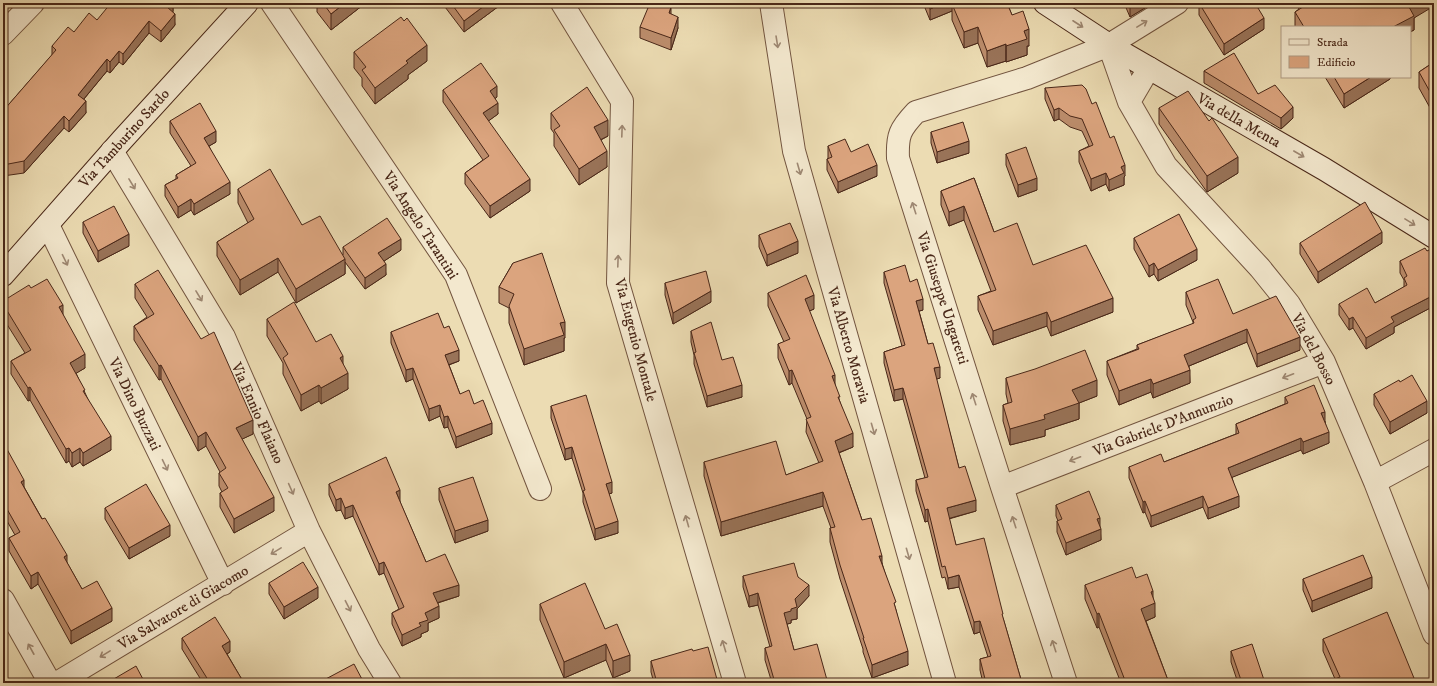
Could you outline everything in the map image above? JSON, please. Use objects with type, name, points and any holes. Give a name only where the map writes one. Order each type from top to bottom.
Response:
[{"type":"street","points":[[3,34],[33,3]]},
{"type":"street","name":"Via Tamburino Sardo","points":[[3,275],[112,151],[246,3]]},
{"type":"street","name":"Via Angelo Tarantini","points":[[272,3],[456,275],[540,490]]},
{"type":"street","name":"Via Eugenio Montale","points":[[562,3],[622,101],[618,283],[735,683]]},
{"type":"street","name":"Via Alberto Moravia","points":[[770,3],[794,151],[945,683]]},
{"type":"street","name":"Via della Menta","points":[[1046,3],[1109,45],[1324,169],[1434,237]]},
{"type":"street","name":"Via Giuseppe Ungaretti","points":[[1066,683],[1002,487],[898,158],[898,141],[904,124],[916,112],[1027,78],[1109,45],[1177,3]]},
{"type":"street","name":"Via del Bosso","points":[[1109,45],[1129,102],[1166,166],[1260,268],[1284,298],[1324,362],[1375,482],[1434,634]]},
{"type":"street","points":[[1129,102],[1150,68]]},
{"type":"street","name":"Via Ennio Flaiano","points":[[112,151],[224,337],[309,531],[370,649],[390,683]]},
{"type":"street","name":"Via Dino Buzzati","points":[[48,225],[223,584]]},
{"type":"street","name":"Via Gabriele D'Annunzio","points":[[1002,487],[1324,362]]},
{"type":"street","points":[[1375,482],[1434,450]]},
{"type":"street","name":"Via Salvatore di Giacomo","points":[[57,683],[309,531]]},
{"type":"street","points":[[3,600],[50,683]]},
{"type":"building","points":[[111,3],[171,3],[167,7],[175,14],[161,31],[149,21],[123,54],[119,51],[110,62],[107,59],[78,95],[86,101],[69,121],[64,116],[24,161],[3,165],[3,111],[56,50],[52,46],[68,27],[74,32],[89,13],[97,20]]},
{"type":"building","points":[[323,3],[345,3],[331,14]]},
{"type":"building","points":[[451,3],[488,3],[464,21]]},
{"type":"building","points":[[650,3],[660,3],[671,7],[669,13],[678,17],[671,38],[640,27]]},
{"type":"building","points":[[928,3],[944,3],[930,9]]},
{"type":"building","points":[[1007,3],[1012,15],[1023,11],[1029,29],[1024,31],[1027,39],[1006,46],[1006,44],[987,51],[978,27],[964,32],[952,4]]},
{"type":"building","points":[[1128,3],[1137,3],[1130,7]]},
{"type":"building","points":[[1199,3],[1255,3],[1264,18],[1224,44]]},
{"type":"building","points":[[1304,3],[1416,3],[1409,7],[1414,16],[1395,26],[1303,26],[1295,12],[1306,5]]},
{"type":"building","points":[[401,17],[404,21],[407,18],[427,45],[406,61],[408,63],[375,88],[362,70],[366,67],[354,52]]},
{"type":"building","points":[[1234,53],[1258,94],[1275,85],[1293,107],[1281,118],[1204,71]]},
{"type":"building","points":[[1434,62],[1434,99],[1419,72]]},
{"type":"building","points":[[481,63],[497,86],[490,91],[498,103],[483,113],[530,179],[490,206],[465,173],[489,156],[443,90]]},
{"type":"building","points":[[1335,78],[1369,78],[1344,94]]},
{"type":"building","points":[[1082,85],[1086,89],[1092,104],[1096,102],[1110,138],[1114,136],[1125,165],[1121,167],[1124,173],[1109,180],[1106,173],[1091,179],[1079,151],[1093,145],[1082,119],[1070,116],[1059,108],[1054,110],[1045,88]]},
{"type":"building","points":[[587,87],[608,120],[594,127],[607,151],[579,169],[554,130],[560,126],[551,113]]},
{"type":"building","points":[[1188,91],[1209,121],[1212,118],[1238,157],[1207,176],[1159,108]]},
{"type":"building","points":[[200,103],[216,131],[204,138],[230,182],[194,204],[191,199],[178,207],[165,185],[178,178],[176,175],[196,163],[170,121]]},
{"type":"building","points":[[963,122],[969,141],[937,152],[931,132]]},
{"type":"building","points":[[845,139],[851,152],[868,144],[877,165],[838,182],[827,159],[832,157],[828,146]]},
{"type":"building","points":[[1026,147],[1037,178],[1018,185],[1006,154]]},
{"type":"building","points":[[270,169],[302,225],[320,216],[345,259],[296,289],[278,258],[240,280],[217,242],[254,219],[238,189]]},
{"type":"building","points":[[974,178],[994,232],[1017,223],[1033,265],[1086,245],[1113,298],[1051,322],[1047,312],[993,331],[978,296],[996,290],[964,206],[949,212],[941,191]]},
{"type":"building","points":[[1365,202],[1382,232],[1318,272],[1300,243]]},
{"type":"building","points":[[114,206],[129,234],[98,251],[83,222]]},
{"type":"building","points":[[1179,214],[1197,249],[1158,270],[1154,263],[1149,266],[1134,238]]},
{"type":"building","points":[[387,218],[401,239],[378,253],[386,264],[365,278],[343,247]]},
{"type":"building","points":[[790,223],[798,241],[767,255],[759,235]]},
{"type":"building","points":[[1425,248],[1427,251],[1431,249],[1434,254],[1434,295],[1391,317],[1394,322],[1366,338],[1353,317],[1349,319],[1339,304],[1367,288],[1375,303],[1407,285],[1404,278],[1407,276],[1400,261]]},
{"type":"building","points":[[542,253],[565,322],[560,323],[564,335],[524,349],[509,306],[514,294],[499,287],[513,263]]},
{"type":"building","points":[[905,265],[910,282],[917,279],[923,299],[916,301],[928,344],[933,343],[940,367],[934,368],[959,468],[965,466],[976,500],[947,508],[956,545],[984,538],[1002,614],[1022,683],[986,683],[980,659],[991,656],[980,621],[974,622],[959,575],[948,578],[945,566],[942,567],[928,509],[925,510],[916,480],[928,477],[903,388],[894,390],[884,352],[905,345],[884,272]]},
{"type":"building","points":[[158,270],[201,339],[214,332],[253,420],[236,428],[274,497],[234,519],[220,493],[228,488],[219,473],[226,468],[206,432],[198,437],[161,365],[159,366],[134,326],[154,314],[135,284]]},
{"type":"building","points":[[706,271],[711,291],[673,313],[665,283]]},
{"type":"building","points":[[806,275],[814,295],[805,299],[835,375],[832,376],[840,397],[838,397],[853,433],[835,441],[862,520],[871,518],[882,556],[879,556],[896,602],[894,603],[908,651],[872,665],[840,565],[830,528],[835,527],[823,492],[721,522],[704,462],[776,441],[786,475],[823,461],[806,419],[811,417],[792,370],[789,371],[778,344],[790,339],[768,293]]},
{"type":"building","points":[[47,279],[63,305],[59,307],[85,354],[70,363],[85,390],[83,391],[111,436],[83,453],[80,448],[72,453],[69,448],[66,449],[30,387],[28,388],[11,361],[31,350],[3,304],[3,301],[29,285],[31,288]]},
{"type":"building","points":[[1218,279],[1233,314],[1276,296],[1300,337],[1257,354],[1247,329],[1184,355],[1190,370],[1153,384],[1151,379],[1119,391],[1107,361],[1139,349],[1137,345],[1194,323],[1193,320],[1196,318],[1186,292]]},
{"type":"building","points":[[294,302],[316,342],[331,334],[343,356],[340,358],[348,373],[321,388],[319,385],[301,395],[283,358],[288,354],[267,319]]},
{"type":"building","points":[[438,313],[444,328],[449,326],[459,350],[445,355],[460,394],[469,390],[474,404],[483,400],[492,423],[456,437],[448,416],[444,417],[440,405],[429,409],[413,368],[406,370],[391,332]]},
{"type":"building","points":[[711,322],[722,360],[733,357],[742,385],[707,396],[694,353],[696,352],[691,331]]},
{"type":"building","points":[[1085,350],[1097,380],[1072,390],[1079,403],[1044,415],[1045,419],[1010,429],[1003,405],[1012,402],[1006,378],[1035,369]]},
{"type":"building","points":[[1412,375],[1427,401],[1390,422],[1374,394],[1399,380],[1400,382]]},
{"type":"building","points":[[1314,385],[1325,412],[1321,413],[1329,432],[1303,442],[1301,438],[1228,468],[1239,496],[1208,508],[1203,496],[1151,516],[1145,501],[1143,502],[1129,467],[1161,454],[1164,462],[1239,433],[1236,424],[1288,403],[1285,397]]},
{"type":"building","points":[[586,395],[612,482],[606,484],[618,521],[595,529],[583,491],[585,490],[572,447],[565,449],[551,406]]},
{"type":"building","points":[[3,442],[24,480],[21,482],[42,519],[45,518],[67,555],[64,557],[82,589],[97,581],[112,608],[71,631],[38,572],[31,576],[9,538],[20,532],[3,502]]},
{"type":"building","points":[[386,457],[400,490],[396,492],[426,562],[445,554],[459,585],[433,593],[439,606],[425,613],[428,620],[419,623],[421,626],[402,635],[392,613],[404,607],[384,562],[379,564],[353,505],[345,508],[341,498],[336,500],[329,484]]},
{"type":"building","points":[[473,477],[488,520],[455,531],[439,488]]},
{"type":"building","points":[[146,484],[170,525],[129,548],[105,508]]},
{"type":"building","points":[[1089,491],[1100,518],[1097,519],[1101,529],[1066,543],[1057,521],[1062,519],[1056,505]]},
{"type":"building","points":[[1363,555],[1372,577],[1312,601],[1303,579]]},
{"type":"building","points":[[303,562],[318,587],[284,607],[269,583]]},
{"type":"building","points":[[794,563],[798,577],[809,585],[795,599],[797,607],[784,613],[794,650],[817,644],[827,680],[818,683],[775,683],[765,648],[772,646],[758,593],[749,596],[743,576]]},
{"type":"building","points":[[1132,567],[1136,578],[1147,574],[1153,591],[1151,592],[1155,603],[1141,609],[1169,683],[1126,683],[1099,613],[1097,614],[1085,585]]},
{"type":"building","points":[[585,583],[605,629],[617,624],[630,655],[613,661],[606,644],[564,662],[540,604]]},
{"type":"building","points":[[1387,612],[1416,683],[1326,683],[1340,677],[1323,639]]},
{"type":"building","points":[[215,617],[230,641],[222,646],[244,683],[210,683],[182,638]]},
{"type":"building","points":[[1252,644],[1265,683],[1242,683],[1231,651]]},
{"type":"building","points":[[708,647],[718,683],[657,683],[651,661],[692,649],[693,651]]},
{"type":"building","points":[[354,664],[364,683],[323,683],[322,681]]},
{"type":"building","points":[[136,666],[145,683],[107,683]]},
{"type":"building","points":[[21,679],[23,683],[15,683]]}]
